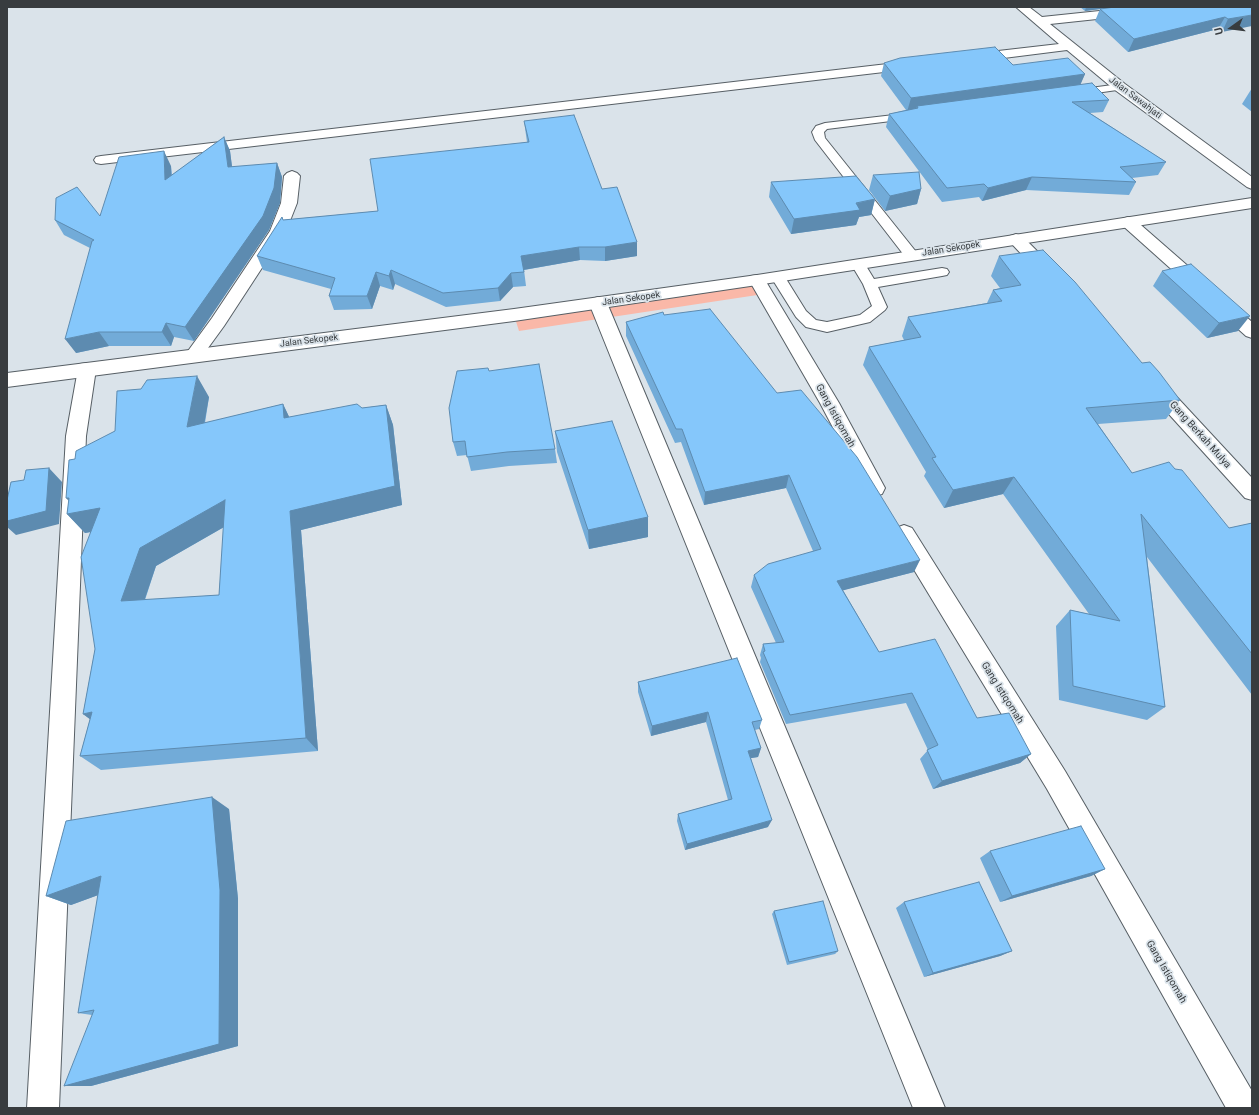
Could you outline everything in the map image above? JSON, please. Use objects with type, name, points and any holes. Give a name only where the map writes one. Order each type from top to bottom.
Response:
[{"type":"street","name":"Jalan Sawahjati","points":[[1022,7],[1120,87],[1252,184]]},
{"type":"street","points":[[1040,21],[1172,7]]},
{"type":"street","points":[[961,59],[1070,46]]},
{"type":"street","points":[[101,160],[922,63]]},
{"type":"street","points":[[194,355],[218,322],[278,231],[289,203],[292,176]]},
{"type":"street","name":"Jalan Sekopek","points":[[7,380],[514,315],[767,279],[1252,203]]},
{"type":"street","points":[[1128,222],[1252,332]]},
{"type":"street","points":[[1016,239],[1062,287]]},
{"type":"street","name":"Gang Istiqomah","points":[[767,279],[864,470],[1056,780],[1244,1108]]},
{"type":"street","points":[[598,303],[929,1108]]},
{"type":"street","points":[[43,1108],[76,436],[87,369]]},
{"type":"street","name":"Gang Berkah Mulya","points":[[1141,370],[1252,492]]},
{"type":"lane","points":[[1067,94],[1120,87]]},
{"type":"lane","points":[[912,256],[820,138],[818,132],[820,128],[825,126],[925,114]]},
{"type":"lane","points":[[767,279],[811,324],[827,327],[865,319],[880,307],[870,284],[858,264]]},
{"type":"lane","points":[[870,284],[942,272]]},
{"type":"shaded area","points":[[757,280],[764,294],[519,331],[514,315]]},
{"type":"building","points":[[1115,7],[1252,7],[1252,15],[1228,19],[1225,17],[1134,39],[1100,9]]},
{"type":"building","points":[[995,47],[1013,65],[1068,58],[1085,74],[911,98],[884,63],[900,58]]},
{"type":"building","points":[[1092,83],[1109,100],[1072,102],[1166,162],[1120,167],[1136,182],[1032,177],[988,188],[984,184],[947,188],[889,114],[918,108],[917,106]]},
{"type":"building","points":[[574,115],[602,189],[617,187],[637,242],[605,247],[579,247],[521,256],[524,272],[511,273],[498,288],[443,293],[391,270],[389,276],[376,272],[367,296],[329,296],[335,278],[257,256],[282,217],[283,220],[378,211],[370,159],[529,142],[524,121]]},
{"type":"building","points":[[224,137],[228,167],[277,163],[274,188],[263,216],[185,327],[166,323],[162,332],[99,332],[65,339],[92,241],[94,240],[55,220],[56,198],[77,187],[100,216],[119,157],[164,151],[165,180]]},
{"type":"building","points":[[919,172],[921,189],[890,196],[873,175]]},
{"type":"building","points":[[856,176],[875,199],[856,203],[860,210],[794,219],[771,182]]},
{"type":"building","points":[[1043,250],[1075,282],[1142,363],[1150,362],[1180,400],[1086,408],[1132,473],[1169,462],[1175,469],[1182,470],[1229,528],[1252,523],[1252,654],[1141,514],[1165,707],[1073,686],[1070,610],[1120,621],[1014,477],[953,490],[932,458],[936,457],[869,347],[921,337],[908,317],[1002,301],[993,290],[1021,285],[999,256]]},
{"type":"building","points":[[1191,264],[1250,316],[1219,323],[1162,271]]},
{"type":"building","points":[[710,309],[777,393],[801,390],[857,457],[920,560],[837,581],[879,652],[935,639],[977,718],[1009,713],[1031,754],[942,781],[927,750],[938,745],[912,693],[790,715],[763,652],[765,651],[763,644],[784,642],[754,575],[768,564],[821,549],[789,475],[705,492],[682,429],[676,429],[626,322],[663,312],[664,315]]},
{"type":"building","points":[[539,364],[555,449],[507,452],[467,457],[465,441],[453,442],[449,408],[457,371],[488,368],[489,371]]},
{"type":"building","points":[[197,376],[187,427],[283,404],[284,418],[357,404],[362,408],[386,405],[395,486],[290,511],[306,738],[80,756],[92,712],[83,714],[95,649],[81,557],[100,508],[67,514],[69,498],[66,498],[69,460],[75,459],[76,451],[115,431],[117,391],[141,389],[147,380]],"holes":[[[225,500],[219,595],[121,601],[140,548]]]},
{"type":"building","points":[[612,421],[648,517],[588,530],[555,431]]},
{"type":"building","points":[[49,468],[46,511],[7,521],[7,500],[11,482],[24,480],[26,470]]},
{"type":"building","points":[[737,658],[762,720],[752,722],[761,748],[748,751],[772,820],[687,844],[678,814],[732,799],[708,712],[652,726],[638,682]]},
{"type":"building","points":[[212,797],[220,890],[219,1044],[64,1086],[94,1010],[78,1013],[101,876],[46,896],[66,821]]},
{"type":"building","points":[[1081,826],[1105,869],[1012,896],[990,851]]},
{"type":"building","points":[[979,882],[1012,951],[933,973],[904,902]]},
{"type":"building","points":[[823,901],[838,951],[789,962],[774,911]]}]
